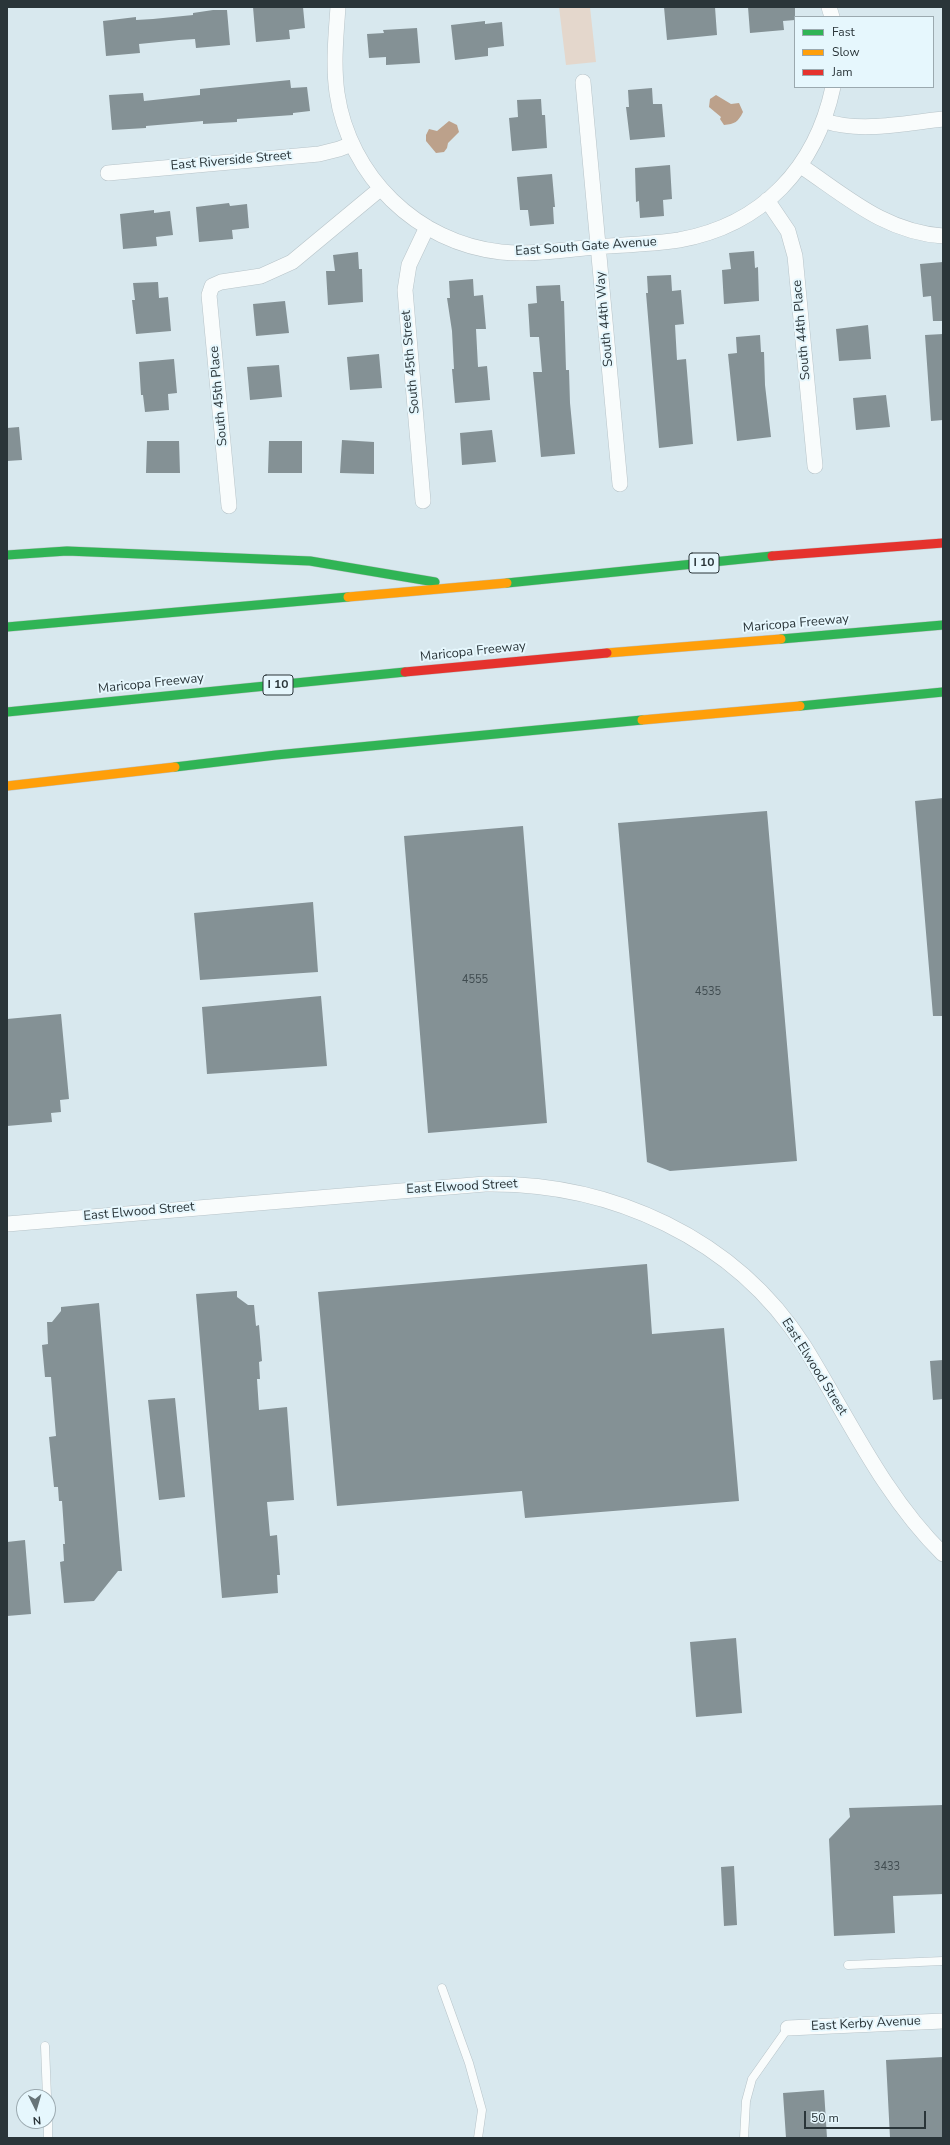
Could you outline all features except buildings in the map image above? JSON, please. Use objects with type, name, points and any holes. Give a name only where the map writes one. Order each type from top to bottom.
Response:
[{"type":"highway","name":"I 10","points":[[7,627],[465,587],[835,550],[943,543]]},
{"type":"highway","points":[[7,555],[67,551],[310,561],[465,587]]},
{"type":"highway","name":"Maricopa Freeway","points":[[7,712],[541,658],[943,625]]},
{"type":"highway","points":[[7,786],[284,754],[943,692]]},
{"type":"street","points":[[338,7],[335,57],[336,82],[342,118],[352,144],[363,165],[380,188]]},
{"type":"street","name":"South 44th Way","points":[[583,82],[620,484]]},
{"type":"street","points":[[833,88],[825,121],[801,166],[858,206],[890,224],[917,233],[943,236]]},
{"type":"street","points":[[825,121],[838,126],[856,127],[943,119]]},
{"type":"street","name":"East Riverside Street","points":[[108,172],[319,154],[352,144]]},
{"type":"street","name":"East South Gate Avenue","points":[[380,188],[403,211],[427,227],[463,243],[501,252],[524,253],[665,241],[693,237],[735,221],[767,200],[801,166]]},
{"type":"street","name":"South 45th Place","points":[[229,506],[209,295],[212,286],[221,282],[261,276],[292,262],[380,188]]},
{"type":"street","name":"South 44th Place","points":[[767,200],[788,231],[794,250],[815,466]]},
{"type":"street","name":"South 45th Street","points":[[423,501],[405,290],[409,265],[427,227]]},
{"type":"street","name":"East Elwood Street","points":[[7,1224],[485,1184],[518,1184],[558,1189],[600,1198],[628,1207],[668,1224],[706,1246],[769,1300],[803,1346],[874,1464],[911,1520],[943,1554]]},
{"type":"street","name":"East Kerby Avenue","points":[[788,2028],[943,2021]]},
{"type":"lane","points":[[848,1965],[943,1961]]},
{"type":"lane","points":[[442,1988],[469,2063],[482,2110],[478,2138]]},
{"type":"lane","points":[[744,2138],[746,2101],[752,2078],[788,2028]]},
{"type":"lane","points":[[45,2046],[47,2089]]},
{"type":"shaded area","points":[[559,7],[590,7],[596,62],[566,65]]},
{"type":"shaded area","points":[[716,95],[731,104],[739,103],[743,112],[736,122],[724,125],[720,119],[721,117],[709,107],[710,99]]},
{"type":"shaded area","points":[[449,121],[457,125],[459,132],[448,143],[444,152],[436,153],[426,141],[426,135],[429,129],[437,131]]},
{"type":"traffic: fast","points":[[7,555],[67,551],[310,561],[435,582]]},
{"type":"traffic: fast","points":[[507,583],[772,556]]},
{"type":"traffic: fast","points":[[7,627],[348,597]]},
{"type":"traffic: fast","points":[[781,639],[943,625]]},
{"type":"traffic: fast","points":[[7,712],[405,672]]},
{"type":"traffic: fast","points":[[800,706],[943,692]]},
{"type":"traffic: fast","points":[[175,767],[276,755],[642,720]]},
{"type":"traffic: slow","points":[[348,597],[507,583]]},
{"type":"traffic: slow","points":[[607,653],[781,639]]},
{"type":"traffic: slow","points":[[642,720],[800,706]]},
{"type":"traffic: slow","points":[[7,786],[175,767]]},
{"type":"traffic: jam","points":[[772,556],[943,543]]},
{"type":"traffic: jam","points":[[405,672],[607,653]]}]
